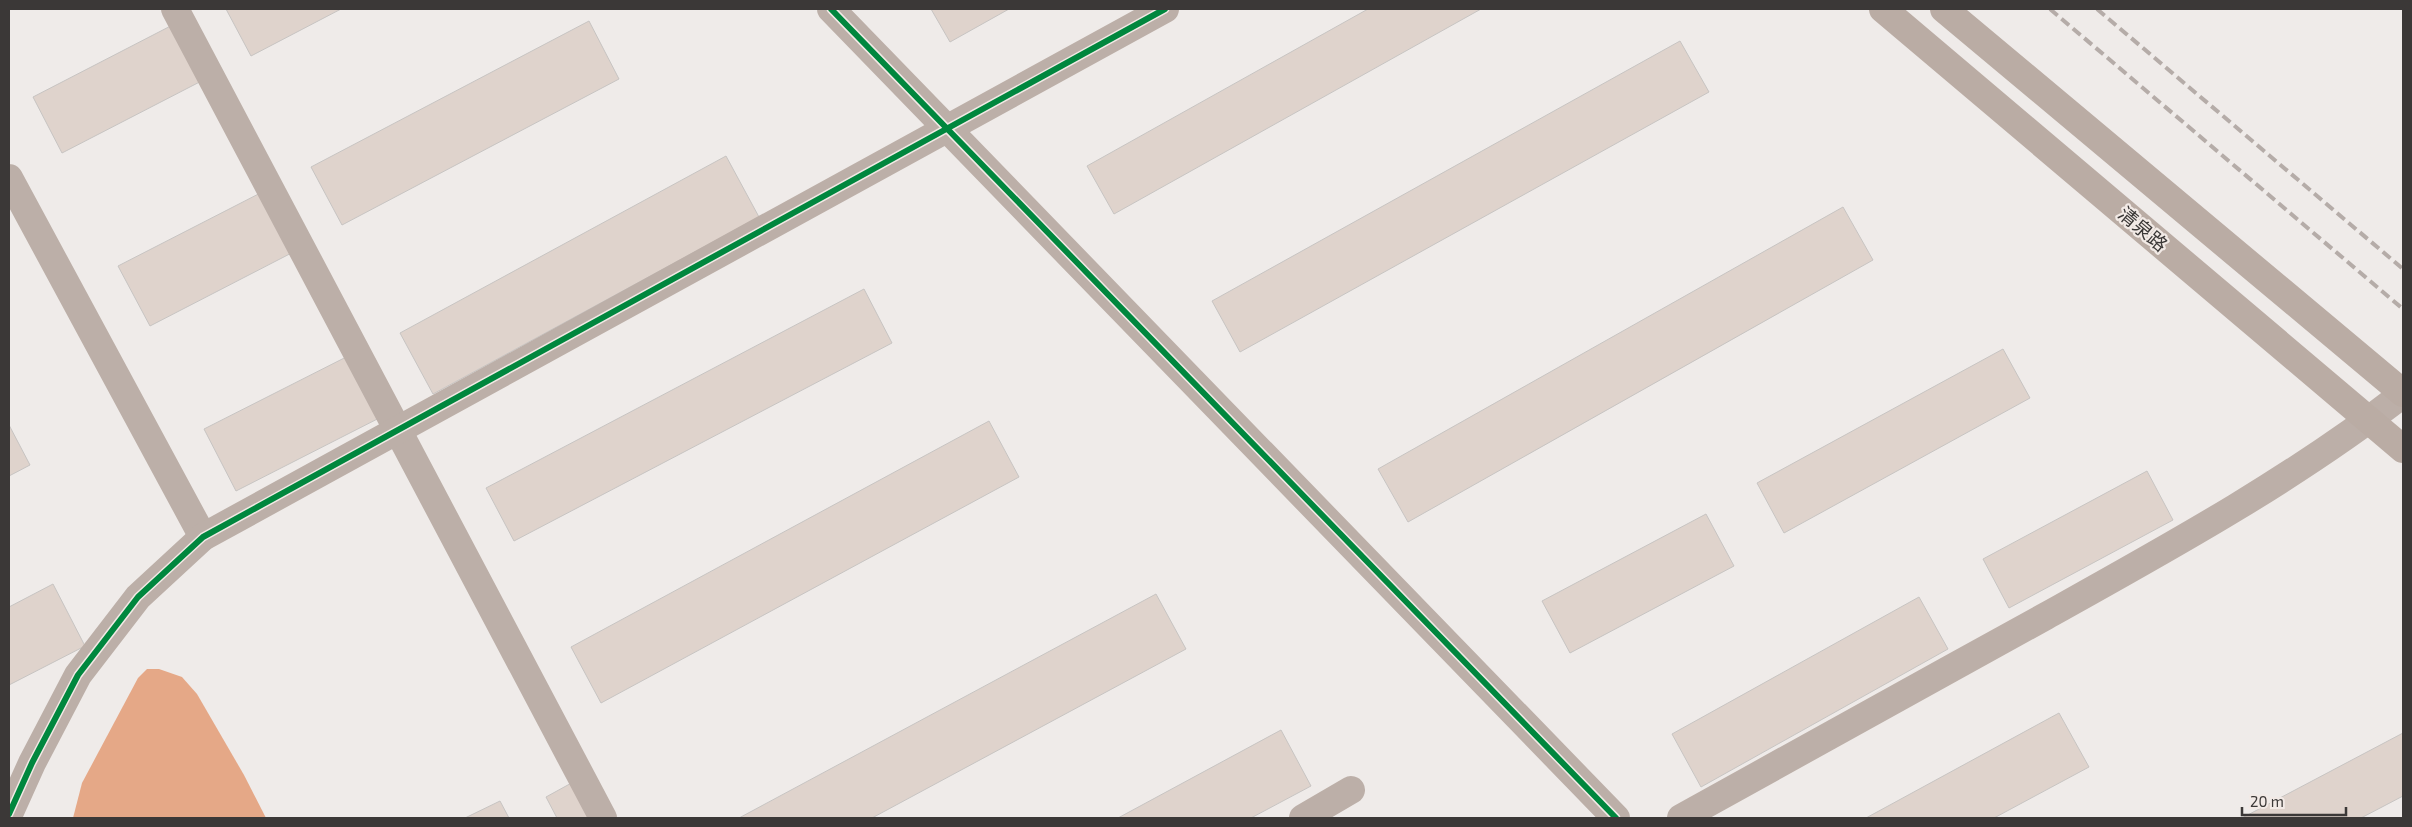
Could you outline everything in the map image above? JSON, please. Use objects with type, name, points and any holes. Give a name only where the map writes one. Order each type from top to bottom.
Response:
[{"type":"street","points":[[175,9],[603,818]]},
{"type":"street","points":[[831,9],[1616,818]]},
{"type":"street","points":[[9,814],[32,762],[78,675],[138,597],[203,537],[1165,9]]},
{"type":"street","name":"清泉路","points":[[1883,9],[2403,448]]},
{"type":"street","points":[[1681,818],[2150,558],[2267,489],[2369,420],[2403,393],[1944,9]]},
{"type":"street","points":[[9,178],[203,537]]},
{"type":"street","points":[[1303,818],[1352,790]]},
{"type":"shaded area","points":[[147,669],[159,669],[182,677],[197,694],[244,775],[266,818],[73,818],[82,783],[138,678]]},
{"type":"building","points":[[226,9],[341,9],[251,56]]},
{"type":"building","points":[[931,9],[1009,9],[950,42]]},
{"type":"building","points":[[1368,9],[1481,9],[1114,214],[1087,166]]},
{"type":"building","points":[[188,17],[217,73],[62,153],[33,97]]},
{"type":"building","points":[[589,21],[619,79],[342,225],[311,167]]},
{"type":"building","points":[[1680,41],[1709,92],[1240,352],[1212,301]]},
{"type":"building","points":[[726,156],[759,217],[433,394],[400,333]]},
{"type":"building","points":[[276,185],[307,245],[150,326],[118,266]]},
{"type":"building","points":[[1843,207],[1873,260],[1408,522],[1378,469]]},
{"type":"building","points":[[864,289],[892,343],[514,541],[486,488]]},
{"type":"building","points":[[362,349],[393,411],[236,491],[204,429]]},
{"type":"building","points":[[2003,349],[2030,398],[1784,533],[1757,483]]},
{"type":"building","points":[[989,421],[1019,477],[601,703],[571,647]]},
{"type":"building","points":[[9,425],[30,465],[9,476]]},
{"type":"building","points":[[2147,471],[2173,520],[2009,608],[1983,559]]},
{"type":"building","points":[[1706,514],[1734,566],[1570,653],[1542,601]]},
{"type":"building","points":[[53,584],[85,646],[9,685],[9,607]]},
{"type":"building","points":[[1156,594],[1186,649],[872,818],[739,818]]},
{"type":"building","points":[[1919,597],[1948,649],[1701,787],[1672,734]]},
{"type":"building","points":[[2059,713],[2089,767],[1994,818],[1866,818]]},
{"type":"building","points":[[1281,730],[1311,786],[1251,818],[1118,818]]},
{"type":"building","points":[[2403,733],[2403,796],[2361,818],[2242,818]]},
{"type":"building","points":[[586,775],[610,818],[557,818],[546,797]]},
{"type":"building","points":[[500,801],[509,818],[465,818]]},
{"type":"railway","points":[[2050,9],[2403,309]]},
{"type":"railway","points":[[2097,9],[2403,269]]},
{"type":"cycle path","points":[[831,9],[1616,818]]},
{"type":"cycle path","points":[[9,814],[32,763],[78,675],[138,597],[203,537],[1165,9]]}]
